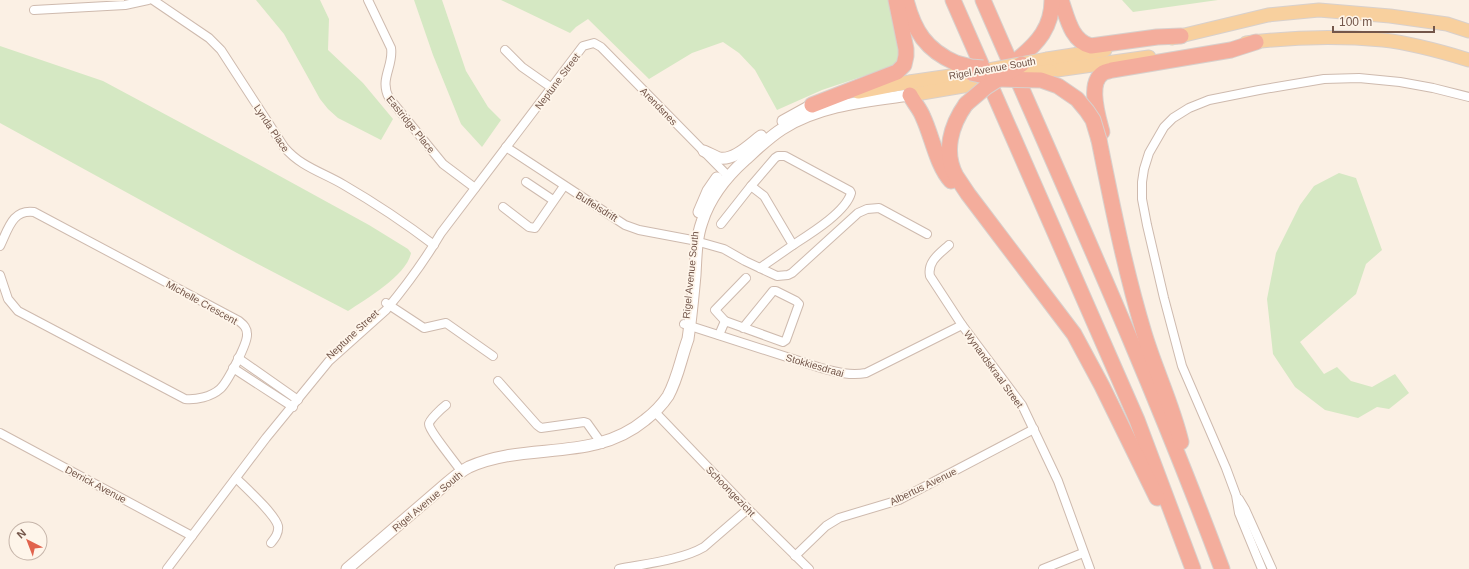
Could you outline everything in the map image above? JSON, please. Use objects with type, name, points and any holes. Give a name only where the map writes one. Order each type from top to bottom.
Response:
[{"type":"highway","points":[[812,105],[889,77],[902,69],[906,56],[906,49],[896,0]]},
{"type":"highway","points":[[906,0],[915,28],[935,51],[944,57],[951,76],[971,67],[1001,72],[1058,86],[1077,99],[1093,120],[1099,140],[1118,234],[1144,334],[1179,432],[1191,487]]},
{"type":"highway","points":[[953,0],[1137,420],[1192,566]]},
{"type":"highway","points":[[983,0],[1122,321],[1191,487],[1222,569]]},
{"type":"highway","points":[[1052,0],[1052,9],[1049,21],[1043,35],[1026,52],[975,95],[958,115],[952,128],[950,142],[952,164],[956,176],[968,194],[1062,317],[1086,355],[1192,566]]},
{"type":"highway","points":[[1061,0],[1074,34],[1086,45],[1091,46],[1157,37],[1181,36]]},
{"type":"highway","points":[[1109,193],[1102,134],[1094,92],[1095,83],[1100,75],[1112,70],[1231,50],[1256,42]]},
{"type":"highway","points":[[909,89],[920,111],[940,163],[948,177],[1014,255]]},
{"type":"main road","name":"Rigel Avenue South","points":[[1048,65],[1268,15],[1319,10],[1390,16],[1447,24],[1469,31]]},
{"type":"main road","name":"Rigel Avenue South","points":[[347,569],[461,471],[499,457],[580,448],[602,444],[626,434],[655,412],[667,397],[675,381],[683,351],[688,339],[686,297],[700,209],[705,196],[726,174],[766,140],[783,128],[797,121],[840,106],[909,89],[951,76],[1001,72],[1048,65],[1272,39],[1322,38],[1384,40],[1441,52],[1469,60]]},
{"type":"main road","name":"Rigel Avenue South","points":[[726,174],[734,160],[766,133],[790,116],[812,105],[864,90],[909,89]]},
{"type":"main road","points":[[704,151],[720,158],[727,158],[735,155],[766,133]]},
{"type":"street","points":[[34,10],[125,5],[148,0]]},
{"type":"street","name":"Lynda Place","points":[[153,0],[209,38],[221,50],[284,147],[294,158],[375,203],[433,244]]},
{"type":"street","name":"Eastridge Place","points":[[368,0],[391,48],[392,56],[385,83],[385,88],[389,98],[444,164],[475,188]]},
{"type":"street","name":"Arendsnes","points":[[586,44],[594,43],[601,47],[726,174]]},
{"type":"street","name":"Neptune Street","points":[[168,569],[266,438],[325,366],[332,355],[387,304],[552,88],[580,49],[586,44]]},
{"type":"street","points":[[505,50],[522,67],[552,88]]},
{"type":"street","points":[[1262,569],[1239,513],[1236,495],[1226,468],[1182,366],[1164,298],[1142,199],[1142,182],[1149,153],[1156,138],[1173,118],[1201,103],[1243,93],[1324,79],[1359,78],[1400,82],[1469,97]]},
{"type":"street","name":"Buffelsdrift","points":[[506,147],[564,186],[625,224],[639,230],[695,240],[724,249],[777,276],[788,275],[795,270],[858,213],[867,209],[879,208],[927,234]]},
{"type":"street","points":[[721,224],[751,186],[778,156],[784,156],[850,191],[851,193],[849,199],[832,218],[760,268]]},
{"type":"street","points":[[526,182],[554,200]]},
{"type":"street","points":[[503,206],[529,227],[535,228],[564,186]]},
{"type":"street","points":[[751,186],[764,196],[793,245]]},
{"type":"street","name":"Michelle Crescent","points":[[0,246],[14,218],[19,214],[29,212],[41,215],[239,321],[246,328],[247,338],[224,385],[215,393],[190,399],[180,397],[18,311],[8,299],[0,279]]},
{"type":"street","name":"Wynandskraal Street","points":[[949,245],[932,262],[929,272],[932,280],[962,325],[1022,405],[1058,481],[1090,569]]},
{"type":"street","points":[[743,328],[773,291],[796,301],[799,304],[786,340],[783,342],[725,322],[715,310],[746,278]]},
{"type":"street","points":[[387,304],[424,328],[446,323],[493,356]]},
{"type":"street","points":[[719,335],[725,322]]},
{"type":"street","name":"Stokkiesdraai","points":[[687,325],[840,373],[858,375],[866,374],[962,325]]},
{"type":"street","points":[[238,358],[294,402]]},
{"type":"street","points":[[233,368],[294,402]]},
{"type":"street","points":[[498,381],[541,428],[584,422],[587,423],[602,444]]},
{"type":"street","points":[[446,405],[430,421],[429,426],[461,471]]},
{"type":"street","name":"Schoongezicht","points":[[655,412],[748,509],[809,569]]},
{"type":"street","name":"Albertus Avenue","points":[[795,556],[826,526],[839,518],[899,500],[1034,429]]},
{"type":"street","name":"Derrick Avenue","points":[[0,433],[192,536]]},
{"type":"street","points":[[236,478],[272,516],[278,526],[277,534],[271,544]]},
{"type":"street","points":[[1236,495],[1245,509],[1272,569]]},
{"type":"street","points":[[619,569],[677,557],[697,551],[704,547],[748,509]]},
{"type":"street","points":[[1043,569],[1083,553]]},
{"type":"green space","points":[[256,0],[320,0],[329,19],[328,50],[363,83],[393,119],[381,140],[338,118],[328,109],[320,99],[284,34]]},
{"type":"green space","points":[[414,0],[442,0],[466,71],[488,107],[501,120],[482,147],[461,124],[433,55]]},
{"type":"green space","points":[[501,0],[891,0],[897,34],[898,53],[894,66],[822,90],[777,110],[755,70],[739,53],[723,42],[692,53],[649,79],[588,19],[570,33]]},
{"type":"green space","points":[[1122,0],[1218,0],[1133,12]]},
{"type":"green space","points":[[0,46],[103,81],[369,225],[408,249],[411,253],[408,261],[402,270],[385,286],[348,311],[237,253],[0,123]]},
{"type":"green space","points":[[1339,173],[1356,178],[1382,250],[1366,264],[1356,294],[1300,342],[1324,374],[1337,367],[1351,381],[1372,387],[1395,374],[1409,393],[1389,409],[1377,407],[1358,418],[1325,410],[1295,387],[1273,354],[1267,299],[1276,253],[1300,205],[1314,186]]}]
